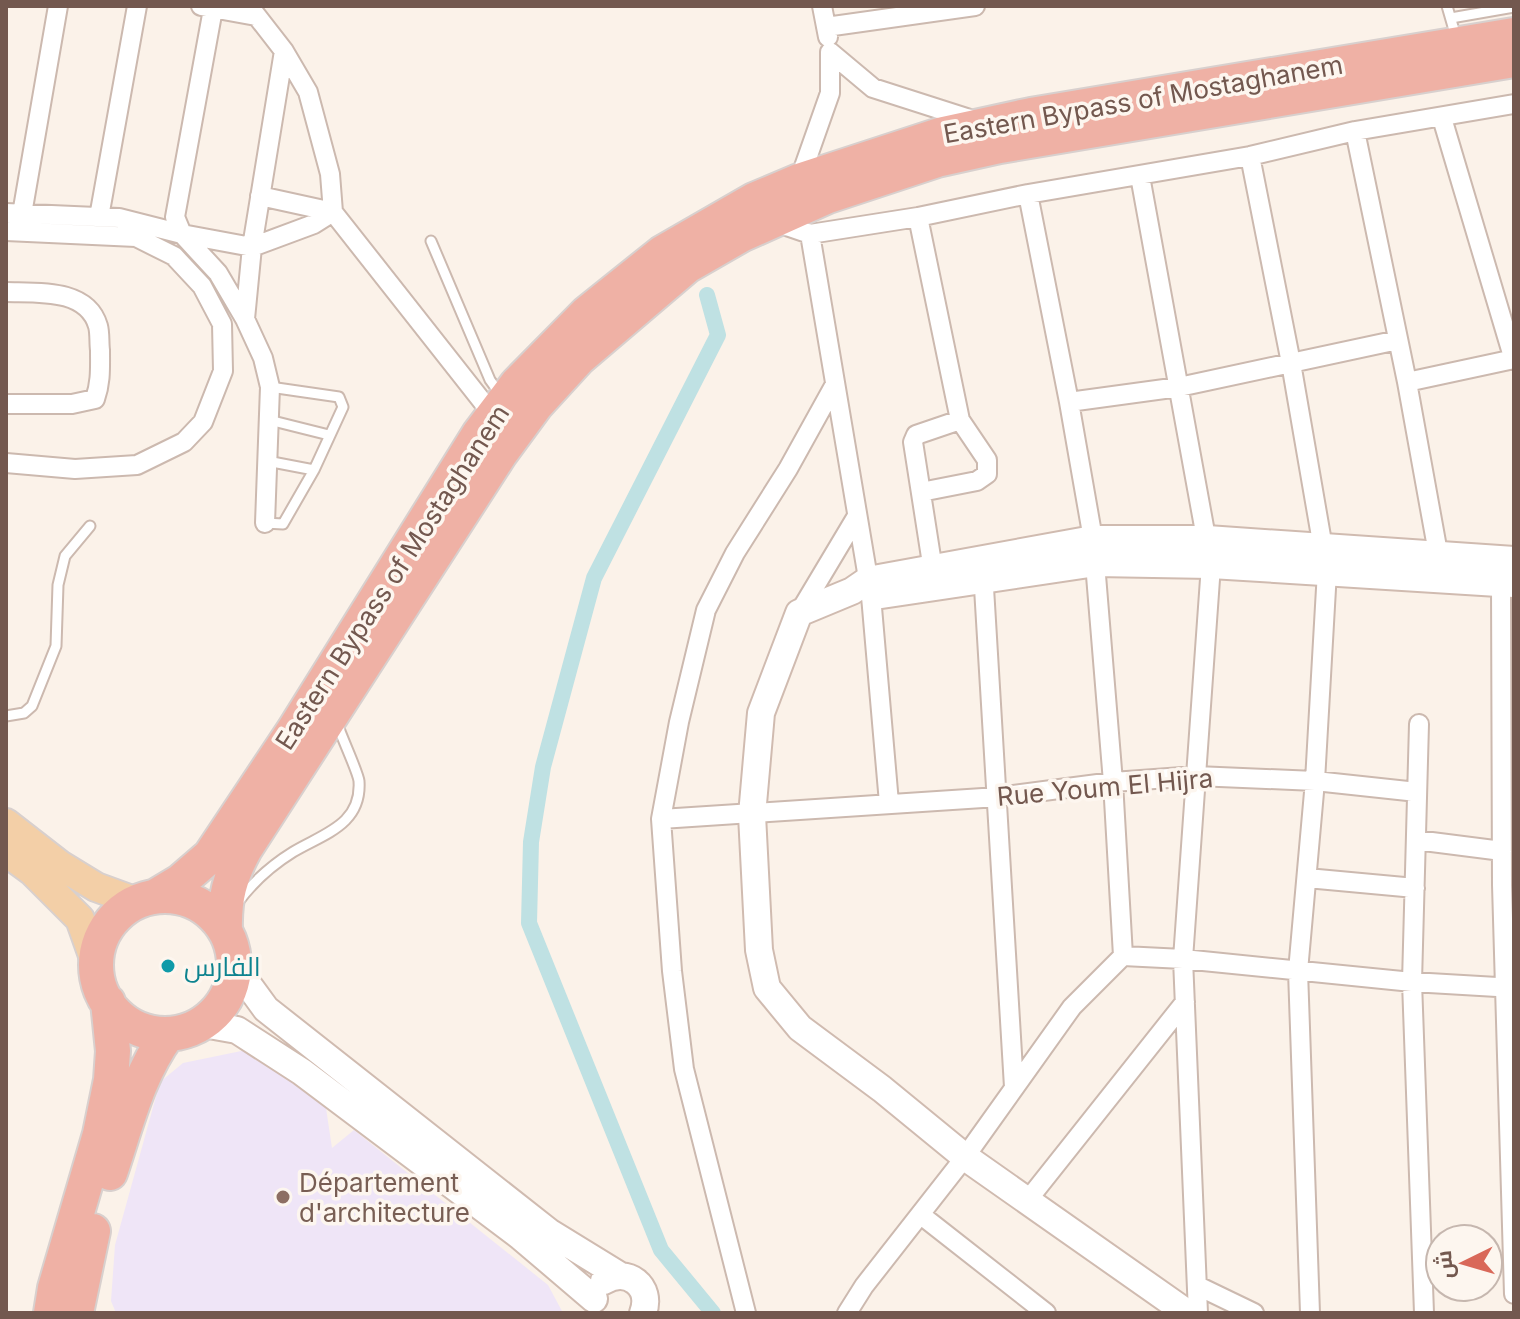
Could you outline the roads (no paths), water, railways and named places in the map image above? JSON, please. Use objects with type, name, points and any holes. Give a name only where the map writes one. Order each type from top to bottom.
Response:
[{"type":"highway","name":"Eastern Bypass of Mostaghanem","points":[[146,899],[181,881],[210,856],[277,756],[451,477],[490,397],[662,253],[754,200],[799,181],[905,145],[1031,115],[1454,31],[1514,35]]},
{"type":"highway","name":"Eastern Bypass of Mostaghanem","points":[[225,930],[224,905],[231,874],[500,454],[536,405],[579,358],[687,266],[741,235],[773,221],[864,183],[937,160],[1000,146],[1514,60]]},
{"type":"highway","points":[[76,1313],[98,1208],[154,1053],[182,1030],[211,1016],[232,984],[232,947],[225,930],[212,914],[196,902],[176,896],[146,899],[121,912],[108,927],[99,945],[96,964],[99,984],[108,1002],[124,1020],[145,1030],[182,1030]]},
{"type":"highway","points":[[51,1313],[55,1288],[100,1134],[111,1080],[113,1051],[108,1002]]},
{"type":"main road","points":[[6,823],[60,865],[96,887],[146,899]]},
{"type":"main road","points":[[6,852],[32,871],[80,919],[96,964]]},
{"type":"street","points":[[58,6],[14,214],[119,218],[252,247],[314,224],[333,212]]},
{"type":"street","points":[[99,217],[137,6]]},
{"type":"street","points":[[799,181],[830,93],[830,52],[822,6]]},
{"type":"street","points":[[826,27],[975,6]]},
{"type":"street","points":[[265,523],[270,387],[263,358],[218,273],[182,234],[175,217],[207,7],[252,11],[284,51],[308,92],[330,174],[333,212],[490,397]]},
{"type":"street","points":[[245,319],[252,247],[284,51]]},
{"type":"street","points":[[830,52],[873,88],[986,125]]},
{"type":"street","points":[[773,221],[810,234],[918,217],[1028,194],[1250,156],[1355,131],[1514,104]]},
{"type":"street","points":[[1407,382],[1514,359],[1442,118]]},
{"type":"street","points":[[1355,131],[1407,382],[1441,568]]},
{"type":"street","points":[[1250,156],[1326,559],[1315,781],[1298,971],[1310,1313]]},
{"type":"street","points":[[1140,176],[1209,552],[1183,959],[1198,1313]]},
{"type":"street","points":[[1028,194],[1069,402],[1094,551],[1113,782],[1123,956]]},
{"type":"street","points":[[260,196],[333,212]]},
{"type":"street","points":[[918,217],[960,420],[987,460],[987,474],[977,481],[921,492]]},
{"type":"street","points":[[6,231],[136,237],[174,256],[202,286],[222,324],[223,371],[203,422],[184,442],[137,465],[75,469],[6,463]]},
{"type":"street","points":[[810,234],[857,516],[889,803]]},
{"type":"street","points":[[6,292],[56,294],[78,301],[92,314],[99,327],[101,382],[95,399],[72,404],[6,404]]},
{"type":"street","points":[[1069,402],[1179,387],[1398,340]]},
{"type":"street","points":[[746,1313],[684,1069],[672,971],[661,819],[679,722],[706,610],[735,553],[788,469],[834,386]]},
{"type":"street","points":[[933,570],[913,442],[916,435],[960,420]]},
{"type":"street","points":[[857,516],[799,613],[761,713],[752,815],[759,950],[767,988],[800,1028],[965,1157],[1187,1313]]},
{"type":"street","points":[[864,589],[1094,551],[1209,552],[1326,559],[1510,576],[1508,794],[1502,851],[1508,886],[1514,1294]]},
{"type":"street","points":[[799,613],[864,589],[933,570],[983,571]]},
{"type":"street","points":[[983,571],[1014,1087]]},
{"type":"street","points":[[1419,724],[1412,982],[1424,1313]]},
{"type":"street","name":"Rue Youm El Hijra","points":[[661,819],[998,797],[1113,782],[1196,776],[1315,781],[1417,792]]},
{"type":"street","points":[[1416,840],[1502,851]]},
{"type":"street","points":[[1307,878],[1415,888]]},
{"type":"street","points":[[847,1313],[864,1286],[965,1157],[1072,1007],[1123,956],[1510,988]]},
{"type":"street","points":[[234,965],[266,1009],[549,1232],[630,1279],[667,1313]]},
{"type":"street","points":[[1027,1201],[1185,1002]]},
{"type":"street","points":[[182,1030],[209,1025],[237,1030],[302,1072],[520,1236],[596,1306]]},
{"type":"street","points":[[921,1215],[1043,1312]]},
{"type":"street","points":[[596,1306],[599,1285],[612,1276],[630,1279],[646,1299],[643,1313]]},
{"type":"street","points":[[1198,1286],[1254,1313]]},
{"type":"lane","points":[[1447,6],[1454,31],[1514,7]]},
{"type":"lane","points":[[431,241],[490,397]]},
{"type":"lane","points":[[265,523],[283,524],[314,470],[343,407],[339,397],[270,387]]},
{"type":"lane","points":[[269,420],[329,435]]},
{"type":"lane","points":[[267,461],[314,470]]},
{"type":"lane","points":[[6,716],[24,713],[32,706],[56,646],[58,585],[65,556],[90,526]]},
{"type":"lane","points":[[225,930],[239,901],[260,878],[293,852],[338,829],[357,804],[359,778],[333,711]]},
{"type":"waterway","points":[[707,295],[718,335],[594,578],[543,767],[531,842],[529,923],[661,1250],[713,1313]]},
{"type":"place","name":"الفارس","points":[[168,966]]},
{"type":"place","name":"Département d'architecture","points":[[283,1197]]}]
